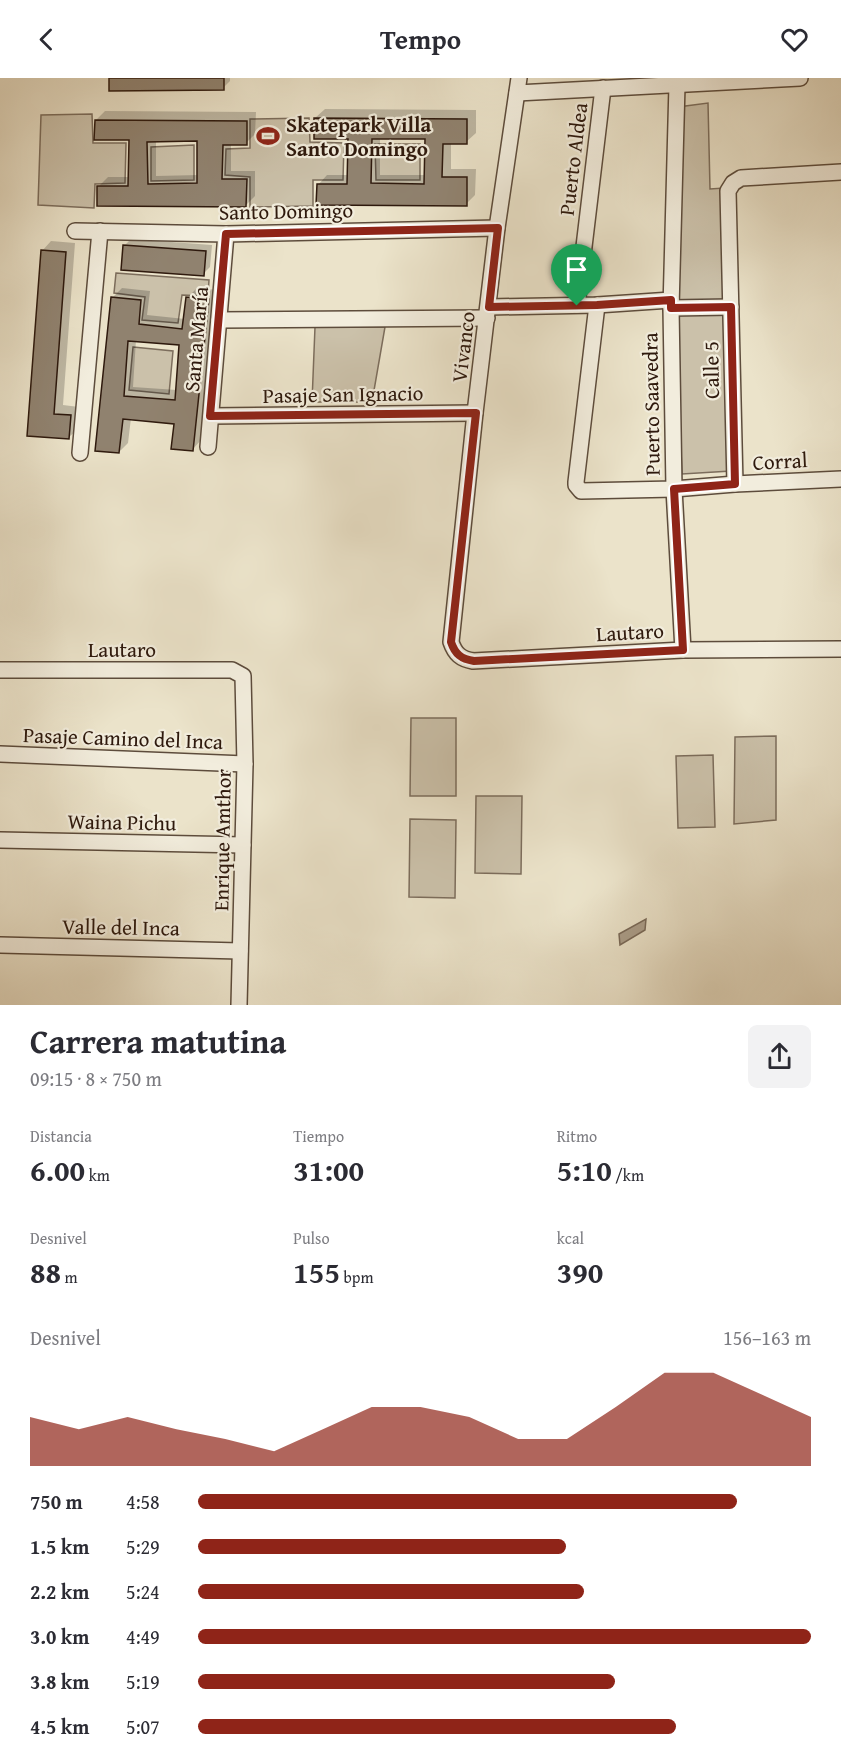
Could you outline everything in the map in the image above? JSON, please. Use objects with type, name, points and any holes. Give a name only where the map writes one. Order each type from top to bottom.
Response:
[{"type":"street","points":[[518,86],[603,88],[800,78]]},
{"type":"street","name":"Puerto Saavedra","points":[[677,85],[671,304],[674,489],[683,650]]},
{"type":"street","name":"Vivanco","points":[[458,656],[451,642],[498,228],[518,86]]},
{"type":"street","name":"Puerto Aldea","points":[[577,306],[603,88]]},
{"type":"street","name":"Calle 5","points":[[735,484],[728,191],[733,183],[741,178],[841,172]]},
{"type":"street","name":"Santo Domingo","points":[[75,231],[226,234],[498,228]]},
{"type":"street","points":[[80,453],[100,231]]},
{"type":"street","name":"Santa María","points":[[208,447],[226,234]]},
{"type":"street","points":[[219,320],[488,312],[597,305],[671,304],[731,307]]},
{"type":"street","name":"Corral","points":[[597,305],[576,482],[579,489],[584,492],[674,489],[841,480]]},
{"type":"street","name":"Pasaje San Ignacio","points":[[210,416],[476,413]]},
{"type":"street","name":"Lautaro","points":[[458,656],[474,661],[683,650],[841,649]]},
{"type":"street","name":"Lautaro","points":[[0,670],[232,670],[243,676]]},
{"type":"street","name":"Enrique Amthor","points":[[239,1005],[245,764],[243,676]]},
{"type":"street","name":"Pasaje Camino del Inca","points":[[0,754],[245,764]]},
{"type":"street","name":"Waina Pichu","points":[[0,840],[243,845]]},
{"type":"street","name":"Valle del Inca","points":[[0,945],[240,951]]},
{"type":"shaded area","points":[[708,103],[710,189],[724,188],[725,305],[675,305],[678,107]]},
{"type":"shaded area","points":[[92,114],[93,143],[126,143],[125,183],[95,184],[94,208],[38,205],[41,115]]},
{"type":"shaded area","points":[[309,118],[310,142],[344,143],[343,180],[313,180],[313,206],[250,207],[250,177],[225,175],[226,149],[250,148],[250,119]]},
{"type":"shaded area","points":[[375,144],[420,144],[420,180],[376,180]]},
{"type":"shaded area","points":[[194,145],[194,180],[151,181],[151,147]]},
{"type":"shaded area","points":[[116,273],[209,280],[208,296],[182,295],[178,323],[142,320],[145,297],[114,293]]},
{"type":"shaded area","points":[[675,312],[723,313],[731,471],[682,474]]},
{"type":"shaded area","points":[[315,327],[385,327],[372,402],[312,402]]},
{"type":"shaded area","points":[[133,347],[173,351],[169,394],[129,390]]},
{"type":"shaded area","points":[[411,718],[456,718],[456,796],[410,796]]},
{"type":"shaded area","points":[[776,736],[776,820],[734,824],[735,737]]},
{"type":"shaded area","points":[[713,755],[715,827],[678,828],[676,756]]},
{"type":"shaded area","points":[[476,796],[522,796],[521,874],[475,873]]},
{"type":"shaded area","points":[[410,819],[456,820],[455,898],[409,897]]},
{"type":"shaded area","points":[[646,919],[645,930],[620,945],[619,934]]},
{"type":"building","points":[[109,78],[224,78],[224,90],[109,91]]},
{"type":"building","points":[[314,118],[467,119],[467,144],[443,144],[442,177],[467,177],[467,206],[316,205],[317,184],[347,184],[348,139],[314,139]],"holes":[[[372,139],[425,139],[424,184],[371,183]]]},
{"type":"building","points":[[95,120],[247,121],[247,145],[223,145],[222,179],[247,179],[246,207],[97,206],[97,186],[128,186],[129,140],[94,140]],"holes":[[[197,141],[197,183],[148,184],[147,142]]]},
{"type":"building","points":[[123,245],[206,251],[204,276],[121,270]]},
{"type":"building","points":[[41,250],[66,252],[54,414],[71,415],[69,439],[27,436]]},
{"type":"building","points":[[111,297],[141,300],[139,324],[182,329],[186,297],[209,299],[193,451],[171,449],[174,424],[123,419],[119,453],[95,451]],"holes":[[[128,341],[179,345],[175,400],[124,396]]]},
{"type":"place","name":"Skatepark Villa Santo Domingo","points":[[268,136]]},
{"type":"route","points":[[498,228],[489,307],[577,306],[671,300],[671,308],[731,307],[735,484],[674,489],[683,650],[474,661],[458,656],[451,642],[476,413],[210,416],[226,234],[498,228]]}]
